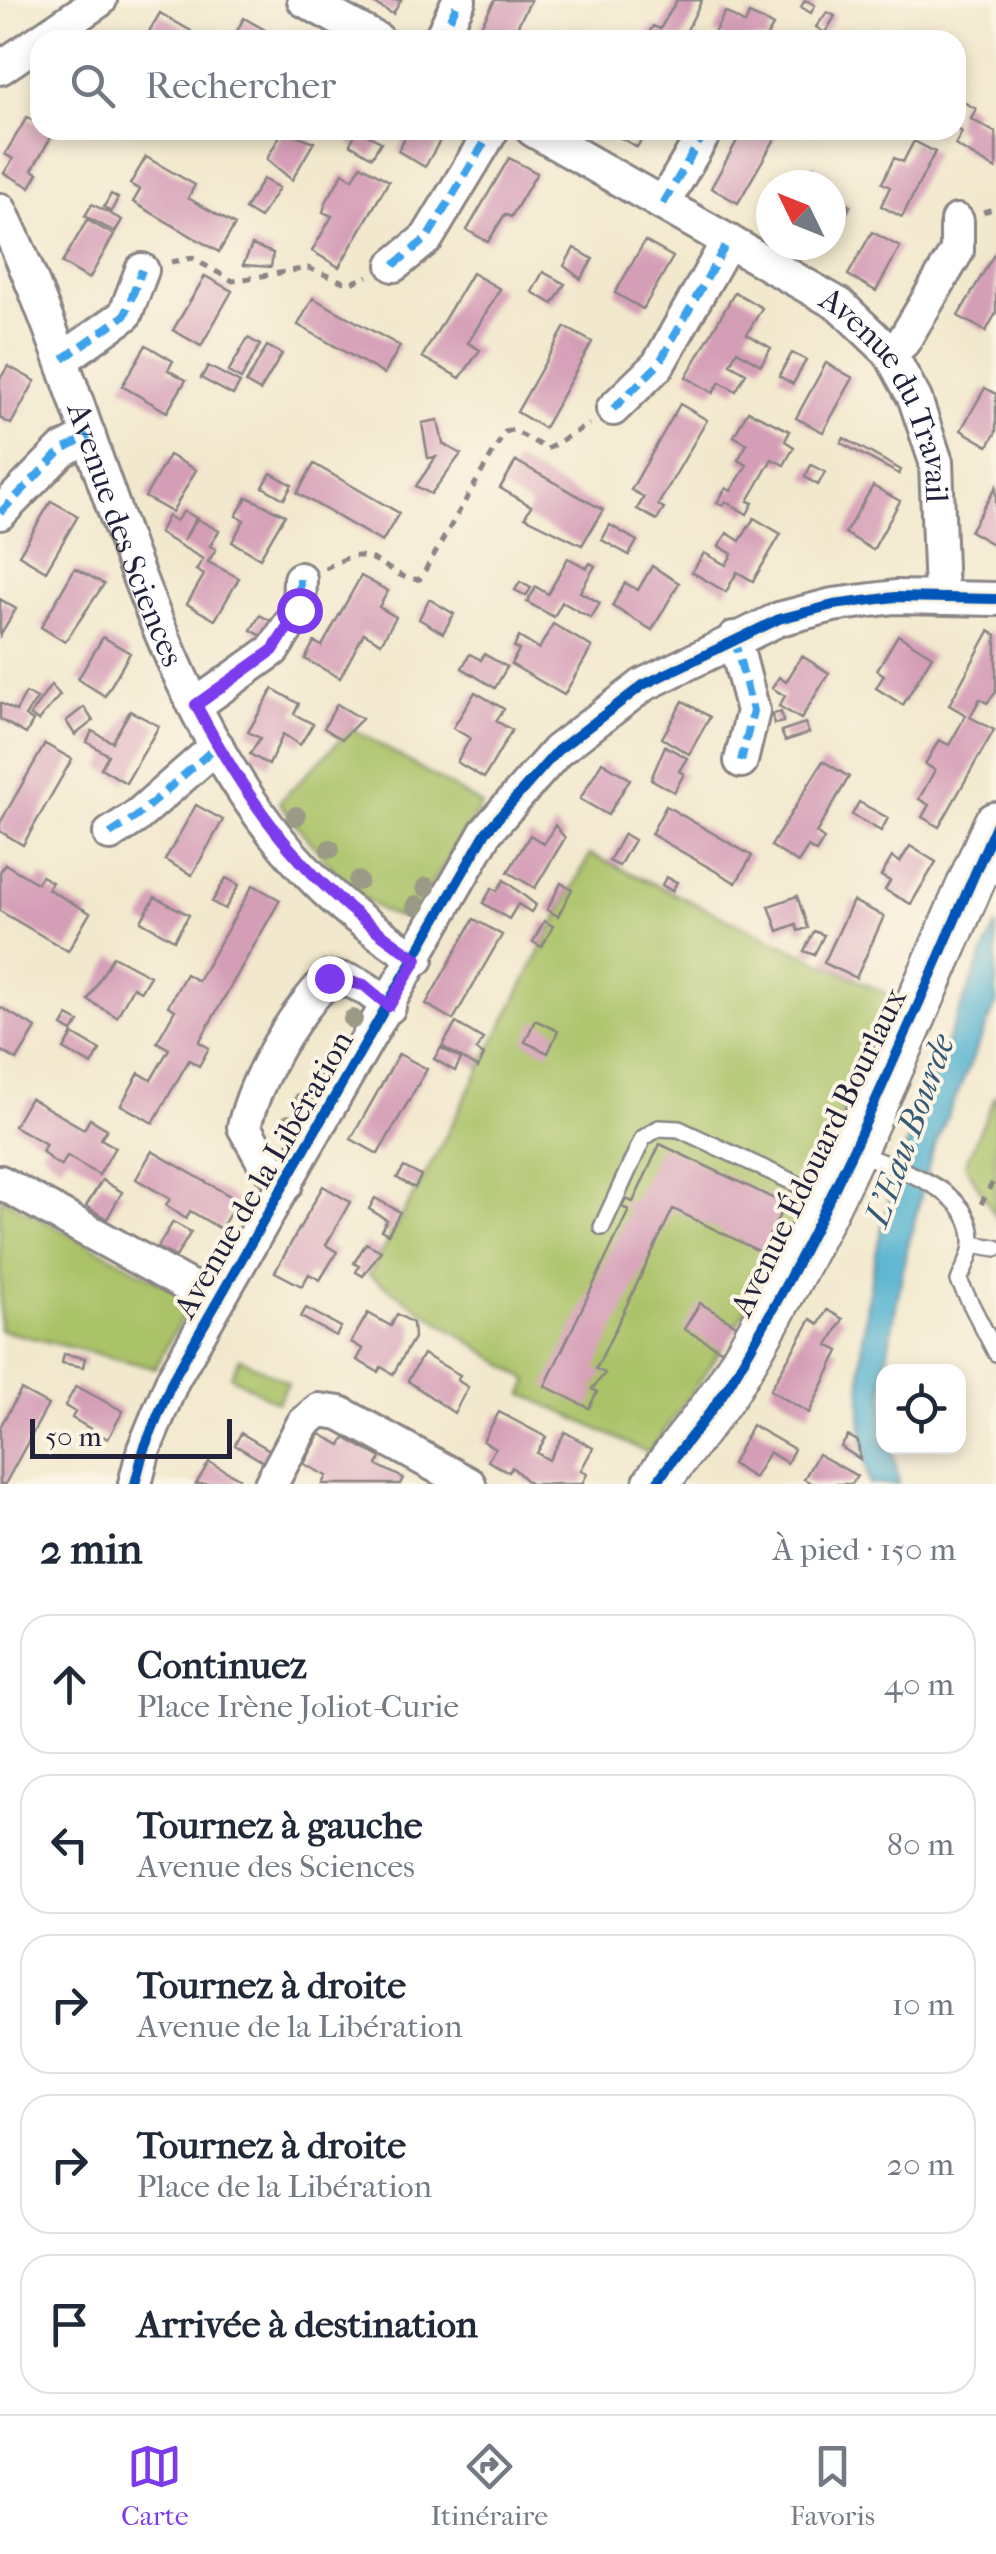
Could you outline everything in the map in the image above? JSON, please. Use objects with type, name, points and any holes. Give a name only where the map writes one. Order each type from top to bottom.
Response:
[{"type":"street","points":[[56,30],[100,0]]},
{"type":"street","points":[[304,0],[360,30]]},
{"type":"street","points":[[445,30],[459,0]]},
{"type":"street","points":[[0,68],[30,48]]},
{"type":"street","points":[[394,266],[427,238],[486,140]]},
{"type":"street","name":"Avenue du Travail","points":[[551,140],[840,305],[890,353],[915,399],[936,462],[941,595]]},
{"type":"street","points":[[663,204],[700,140]]},
{"type":"street","name":"Avenue des Sciences","points":[[0,210],[34,278],[116,514],[196,705],[218,746],[272,829],[314,880],[376,932],[417,959]]},
{"type":"street","points":[[890,353],[903,342],[957,251],[956,221]]},
{"type":"street","points":[[613,410],[658,366],[728,241]]},
{"type":"street","points":[[62,360],[125,315],[142,270]]},
{"type":"street","points":[[0,513],[62,451],[89,436]]},
{"type":"street","points":[[196,705],[273,650],[299,610],[300,579]]},
{"type":"street","name":"Avenue de la Libération","points":[[136,1484],[144,1449],[173,1379],[216,1302],[417,959],[486,832],[557,751],[643,685],[734,638],[833,605],[941,595],[996,599]]},
{"type":"street","points":[[734,638],[753,712],[741,760]]},
{"type":"street","points":[[110,834],[136,817],[218,746]]},
{"type":"street","name":"Avenue Édouard Bourlaux","points":[[656,1484],[731,1382],[828,1199],[996,825]]},
{"type":"street","points":[[286,1184],[262,1159],[244,1126],[249,1104],[310,998],[329,978],[348,979],[364,985],[389,1006]]},
{"type":"street","points":[[0,1182],[216,1302]]},
{"type":"street","points":[[271,1484],[304,1424],[319,1410],[340,1413],[469,1484]]},
{"type":"lane","points":[[602,1227],[643,1138],[659,1128],[679,1129],[828,1199]]},
{"type":"lane","points":[[853,1150],[952,1196],[965,1213],[972,1244],[959,1281],[996,1353]]},
{"type":"lane","points":[[972,1244],[996,1248]]},
{"type":"path","points":[[142,270],[192,258],[233,281],[308,268],[348,284],[394,266]]},
{"type":"path","points":[[300,579],[355,556],[373,559],[409,580],[420,579],[505,432],[512,430],[548,449],[613,410]]},
{"type":"path","points":[[965,1213],[984,1202],[996,1176]]},
{"type":"green space","points":[[352,728],[482,805],[418,905],[404,917],[389,914],[354,890],[279,802]]},
{"type":"green space","points":[[590,854],[894,997],[819,1166],[824,1172],[720,1351],[648,1453],[523,1394],[529,1381],[369,1275],[436,1155]]},
{"type":"green space","points":[[996,1094],[996,1217],[965,1164]]},
{"type":"green space","points":[[0,1197],[192,1299],[155,1368],[0,1330]]},
{"type":"green space","points":[[240,1358],[288,1383],[277,1403],[231,1376]]},
{"type":"water","points":[[996,925],[996,1004],[932,1152],[905,1258],[885,1364],[876,1364],[876,1454],[893,1454],[899,1484],[869,1484],[861,1409],[863,1337],[873,1266],[890,1197],[939,1060]]},
{"type":"building","points":[[368,0],[401,0],[393,14]]},
{"type":"building","points":[[495,0],[531,0],[518,25],[526,30],[478,30]]},
{"type":"building","points":[[677,0],[702,0],[687,30],[651,30],[653,26],[660,29]]},
{"type":"building","points":[[805,0],[815,5],[811,13],[801,7]]},
{"type":"building","points":[[725,12],[745,24],[749,14],[773,26],[771,30],[716,30]]},
{"type":"building","points":[[827,12],[835,16],[827,30],[816,27]]},
{"type":"building","points":[[160,13],[189,30],[150,30]]},
{"type":"building","points":[[244,18],[265,30],[237,30]]},
{"type":"building","points":[[966,103],[976,109],[971,119],[996,133],[996,169],[955,145],[958,140],[966,140]]},
{"type":"building","points":[[27,117],[30,140],[49,140],[32,170],[38,173],[30,187],[4,173],[13,159],[5,154]]},
{"type":"building","points":[[277,140],[314,142],[292,180],[267,159]]},
{"type":"building","points":[[352,140],[381,142],[372,157],[350,144]]},
{"type":"building","points":[[404,140],[440,140],[425,167],[398,151]]},
{"type":"building","points":[[737,140],[774,140],[756,170],[738,203],[711,188]]},
{"type":"building","points":[[914,141],[935,152],[902,217],[881,206],[890,187],[882,183],[894,158],[903,162]]},
{"type":"building","points":[[146,157],[195,185],[188,198],[235,225],[219,252],[133,202],[140,190],[130,184]]},
{"type":"building","points":[[509,158],[537,173],[511,217],[505,214],[488,242],[467,230]]},
{"type":"building","points":[[361,165],[389,181],[339,267],[312,251],[332,216],[323,212],[326,202],[343,173],[353,179]]},
{"type":"building","points":[[263,179],[279,188],[260,218],[245,209]]},
{"type":"building","points":[[111,194],[118,198],[111,212],[104,207]]},
{"type":"building","points":[[92,204],[122,220],[115,232],[85,216]]},
{"type":"building","points":[[87,220],[114,235],[89,279],[62,263]]},
{"type":"building","points":[[872,232],[900,247],[876,291],[848,275]]},
{"type":"building","points":[[645,241],[673,257],[643,309],[615,293]]},
{"type":"building","points":[[252,245],[273,253],[271,267],[243,265]]},
{"type":"building","points":[[574,248],[593,259],[581,279],[564,266]]},
{"type":"building","points":[[996,251],[996,313],[986,331],[958,316]]},
{"type":"building","points":[[543,272],[565,284],[553,304],[532,292]]},
{"type":"building","points":[[472,273],[500,289],[468,343],[480,350],[460,378],[422,357]]},
{"type":"building","points":[[205,276],[232,291],[201,346],[173,330]]},
{"type":"building","points":[[735,292],[762,308],[747,334],[771,348],[761,365],[737,351],[730,364],[746,373],[736,391],[720,382],[713,393],[686,377]]},
{"type":"building","points":[[313,298],[400,346],[384,374],[298,325]]},
{"type":"building","points":[[565,327],[592,342],[544,428],[517,412]]},
{"type":"building","points":[[248,338],[260,345],[241,379],[228,372]]},
{"type":"building","points":[[146,345],[173,361],[168,370],[186,380],[167,412],[122,386]]},
{"type":"building","points":[[267,346],[282,354],[260,391],[246,383]]},
{"type":"building","points":[[792,353],[806,360],[793,384],[779,376]]},
{"type":"building","points":[[826,363],[853,378],[823,432],[796,418]]},
{"type":"building","points":[[8,366],[35,381],[11,424],[0,418],[0,379]]},
{"type":"building","points":[[208,366],[240,383],[233,395],[201,378]]},
{"type":"building","points":[[985,388],[996,394],[996,432],[988,446],[961,430]]},
{"type":"building","points":[[680,404],[707,420],[658,505],[664,508],[657,520],[637,509],[644,497],[631,490]]},
{"type":"building","points":[[748,411],[790,431],[785,441],[794,447],[784,465],[772,459],[748,501],[753,503],[747,514],[726,502],[723,506],[717,503],[726,488],[731,491],[747,465],[738,460],[747,444],[734,436]]},
{"type":"building","points":[[438,420],[443,444],[461,454],[431,494],[416,486],[436,457],[428,458],[422,423]]},
{"type":"building","points":[[844,438],[901,470],[899,474],[841,443]]},
{"type":"building","points":[[169,455],[196,470],[172,512],[145,497]]},
{"type":"building","points":[[516,461],[603,510],[582,545],[525,517],[531,506],[500,488]]},
{"type":"building","points":[[314,464],[399,513],[382,542],[297,493]]},
{"type":"building","points":[[811,465],[825,472],[818,485],[805,477]]},
{"type":"building","points":[[271,473],[292,485],[284,499],[263,487]]},
{"type":"building","points":[[873,486],[900,501],[873,550],[845,533]]},
{"type":"building","points":[[996,487],[996,546],[970,531]]},
{"type":"building","points":[[247,497],[285,515],[260,558],[232,542],[244,520],[236,516]]},
{"type":"building","points":[[51,501],[78,516],[46,571],[19,555]]},
{"type":"building","points":[[184,511],[196,518],[183,541],[197,519],[219,531],[210,546],[216,549],[208,562],[239,578],[215,620],[187,604],[204,575],[196,570],[203,559],[159,533],[168,516],[176,521]]},
{"type":"building","points":[[754,518],[781,534],[753,581],[737,572],[726,592],[692,572],[704,553],[726,565],[732,554],[719,546],[727,533],[740,541]]},
{"type":"building","points":[[610,525],[637,541],[629,555],[602,540]]},
{"type":"building","points":[[568,558],[587,568],[590,563],[595,566],[580,592],[600,603],[591,618],[562,602],[554,617],[527,602],[536,587],[548,594]]},
{"type":"building","points":[[652,566],[679,583],[652,630],[612,606],[625,583],[638,590]]},
{"type":"building","points":[[75,568],[104,584],[65,642],[41,627]]},
{"type":"building","points":[[361,576],[388,591],[379,607],[396,617],[381,643],[364,633],[340,678],[305,659],[314,642],[322,646]]},
{"type":"building","points":[[520,582],[531,588],[526,596],[515,590]]},
{"type":"building","points":[[0,599],[16,609],[0,635]]},
{"type":"building","points":[[429,599],[454,614],[443,633],[419,619]]},
{"type":"building","points":[[260,615],[274,623],[266,638],[251,630]]},
{"type":"building","points":[[553,624],[592,647],[564,695],[511,664],[519,650],[514,647],[519,637],[539,649]]},
{"type":"building","points":[[989,631],[996,635],[996,692],[987,703],[980,699],[970,717],[994,730],[939,827],[922,817],[929,805],[919,799],[935,770],[925,764],[939,740],[949,745],[966,715],[949,705]]},
{"type":"building","points":[[898,635],[932,656],[903,705],[876,688],[884,675],[877,670]]},
{"type":"building","points":[[103,637],[130,653],[105,696],[78,679]]},
{"type":"building","points":[[470,654],[481,660],[484,654],[507,667],[495,688],[462,668]]},
{"type":"building","points":[[802,656],[829,673],[801,719],[779,706],[785,696],[772,688],[779,677],[786,682]]},
{"type":"building","points":[[51,685],[60,695],[38,721],[30,715]]},
{"type":"building","points":[[273,689],[299,704],[294,714],[313,724],[300,745],[283,734],[269,765],[250,754],[260,738],[248,732]]},
{"type":"building","points":[[475,692],[504,709],[496,721],[512,730],[484,778],[457,762],[470,738],[453,728]]},
{"type":"building","points":[[26,693],[37,699],[25,716],[33,721],[26,734],[0,719],[0,703],[16,711]]},
{"type":"building","points":[[683,701],[710,717],[689,754],[662,738]]},
{"type":"building","points":[[337,704],[362,719],[342,739],[324,728]]},
{"type":"building","points":[[84,707],[93,721],[75,735],[66,721]]},
{"type":"building","points":[[130,711],[159,726],[126,783],[101,768],[108,755],[87,742],[92,731],[112,742]]},
{"type":"building","points":[[781,712],[783,722],[774,724],[772,714]]},
{"type":"building","points":[[805,723],[809,733],[785,741],[781,731]]},
{"type":"building","points":[[45,744],[72,759],[23,845],[0,831],[0,823]]},
{"type":"building","points":[[665,746],[687,758],[674,792],[651,779]]},
{"type":"building","points":[[823,761],[849,777],[816,833],[824,839],[816,852],[808,847],[798,863],[771,846]]},
{"type":"building","points":[[602,762],[630,779],[608,815],[580,799]]},
{"type":"building","points":[[859,802],[888,818],[881,831],[852,815]]},
{"type":"building","points":[[196,805],[223,820],[192,875],[165,860]]},
{"type":"building","points":[[666,806],[752,856],[736,883],[651,834]]},
{"type":"building","points":[[555,825],[565,838],[535,888],[508,872],[530,835],[544,844]]},
{"type":"building","points":[[624,834],[634,840],[619,866],[609,861]]},
{"type":"building","points":[[910,846],[936,862],[911,904],[885,890],[890,881],[881,876],[892,857],[900,862]]},
{"type":"building","points":[[5,864],[37,883],[41,876],[52,882],[48,889],[90,913],[68,951],[0,911],[0,872]]},
{"type":"building","points":[[666,877],[677,882],[672,891],[662,885]]},
{"type":"building","points":[[226,878],[239,885],[225,909],[212,902]]},
{"type":"building","points":[[504,880],[536,905],[531,912],[518,904],[509,919],[483,903],[492,888],[497,891]]},
{"type":"building","points":[[561,883],[572,889],[558,916],[547,910]]},
{"type":"building","points":[[253,885],[280,900],[199,1042],[209,1048],[199,1066],[189,1060],[153,1123],[121,1105],[139,1073],[151,1080],[169,1049],[157,1042],[175,1010],[168,1006],[186,974],[198,981]]},
{"type":"building","points":[[797,896],[808,928],[798,931],[796,924],[778,931],[769,906]]},
{"type":"building","points":[[155,897],[189,915],[174,940],[141,921]]},
{"type":"building","points":[[853,901],[884,916],[856,978],[824,963]]},
{"type":"building","points":[[474,919],[502,935],[453,1020],[426,1004]]},
{"type":"building","points":[[544,921],[553,926],[542,947],[533,942]]},
{"type":"building","points":[[814,931],[824,935],[814,955],[804,951]]},
{"type":"building","points":[[113,956],[150,976],[141,991],[133,987],[117,1017],[88,1000]]},
{"type":"building","points":[[0,1007],[36,1028],[17,1060],[0,1050]]},
{"type":"building","points":[[68,1016],[79,1022],[72,1032],[62,1026]]},
{"type":"building","points":[[535,1020],[558,1031],[548,1053],[525,1042]]},
{"type":"building","points":[[456,1023],[483,1039],[476,1050],[484,1055],[478,1068],[442,1046]]},
{"type":"building","points":[[73,1034],[100,1050],[92,1065],[64,1049]]},
{"type":"building","points":[[441,1048],[461,1059],[455,1071],[434,1059]]},
{"type":"building","points":[[399,1054],[427,1069],[378,1154],[351,1139]]},
{"type":"building","points":[[30,1098],[84,1129],[90,1119],[107,1129],[101,1139],[115,1147],[99,1175],[67,1156],[61,1166],[42,1151],[46,1144],[14,1126]]},
{"type":"building","points":[[660,1144],[785,1204],[761,1252],[673,1209],[596,1369],[605,1373],[592,1389],[597,1392],[589,1408],[545,1386],[629,1210],[622,1207],[626,1199],[633,1202]]},
{"type":"building","points":[[152,1151],[237,1200],[221,1229],[190,1211],[186,1219],[166,1205],[170,1199],[136,1179]]},
{"type":"building","points":[[404,1167],[421,1176],[415,1188],[397,1178]]},
{"type":"building","points":[[102,1180],[122,1192],[107,1219],[86,1206]]},
{"type":"building","points":[[323,1186],[350,1202],[326,1245],[337,1252],[320,1280],[309,1274],[302,1286],[275,1272]]},
{"type":"building","points":[[375,1198],[400,1212],[388,1234],[381,1230],[387,1220],[369,1209]]},
{"type":"building","points":[[173,1222],[191,1232],[176,1257],[157,1248]]},
{"type":"building","points":[[366,1243],[381,1251],[363,1276],[356,1272],[359,1266],[354,1263]]},
{"type":"building","points":[[700,1303],[738,1326],[723,1351],[684,1329]]},
{"type":"building","points":[[306,1308],[341,1327],[336,1336],[301,1317]]},
{"type":"building","points":[[827,1310],[843,1319],[828,1345],[839,1351],[809,1413],[770,1390],[811,1319],[819,1324]]},
{"type":"building","points":[[368,1313],[391,1326],[397,1314],[413,1323],[414,1338],[393,1374],[381,1367],[378,1372],[357,1360],[363,1349],[351,1342]]},
{"type":"building","points":[[64,1354],[85,1358],[83,1367],[62,1363]]},
{"type":"building","points":[[423,1354],[460,1375],[457,1380],[468,1387],[454,1413],[408,1381]]},
{"type":"building","points":[[76,1386],[123,1411],[108,1439],[72,1418],[75,1412],[65,1406]]},
{"type":"building","points":[[21,1390],[48,1405],[5,1484],[0,1484],[0,1427]]},
{"type":"building","points":[[499,1412],[546,1437],[537,1453],[549,1460],[565,1432],[593,1448],[581,1470],[587,1474],[582,1484],[530,1484],[512,1467],[509,1472],[488,1461],[495,1448],[483,1441]]},
{"type":"building","points":[[752,1425],[794,1449],[787,1463],[769,1452],[754,1478],[732,1464]]},
{"type":"building","points":[[241,1433],[273,1452],[267,1464],[235,1445]]},
{"type":"building","points":[[320,1434],[341,1445],[345,1438],[381,1458],[377,1465],[403,1478],[400,1484],[323,1484],[327,1476],[304,1464]]},
{"type":"building","points":[[848,1436],[858,1441],[860,1459],[841,1447]]},
{"type":"building","points":[[818,1454],[857,1476],[852,1484],[813,1484],[804,1479]]},
{"type":"building","points":[[209,1462],[239,1478],[236,1484],[196,1484]]},
{"type":"marked path","points":[[445,30],[459,0]]},
{"type":"marked path","points":[[394,265],[427,238],[486,140]]},
{"type":"marked path","points":[[663,204],[700,140]]},
{"type":"marked path","points":[[613,409],[658,365],[728,241]]},
{"type":"marked path","points":[[63,359],[125,315],[142,270]]},
{"type":"marked path","points":[[0,513],[61,451],[89,436]]},
{"type":"marked path","points":[[196,705],[273,650],[299,610],[300,579]]},
{"type":"marked path","points":[[734,638],[753,711],[741,761]]},
{"type":"marked path","points":[[110,834],[136,817],[217,746]]},
{"type":"cycle path","points":[[135,1484],[144,1449],[173,1379],[486,832],[557,751],[643,685],[779,619],[833,605],[895,597],[996,599]]},
{"type":"cycle path","points":[[656,1484],[732,1380],[806,1245],[873,1107],[996,825]]},
{"type":"route","points":[[299,610],[273,650],[196,705],[272,829],[314,880],[376,932],[417,959],[389,1006],[364,985],[329,978]]},
{"type":"water label","name":"L'Eau Bourde","points":[[909,1130]]}]
